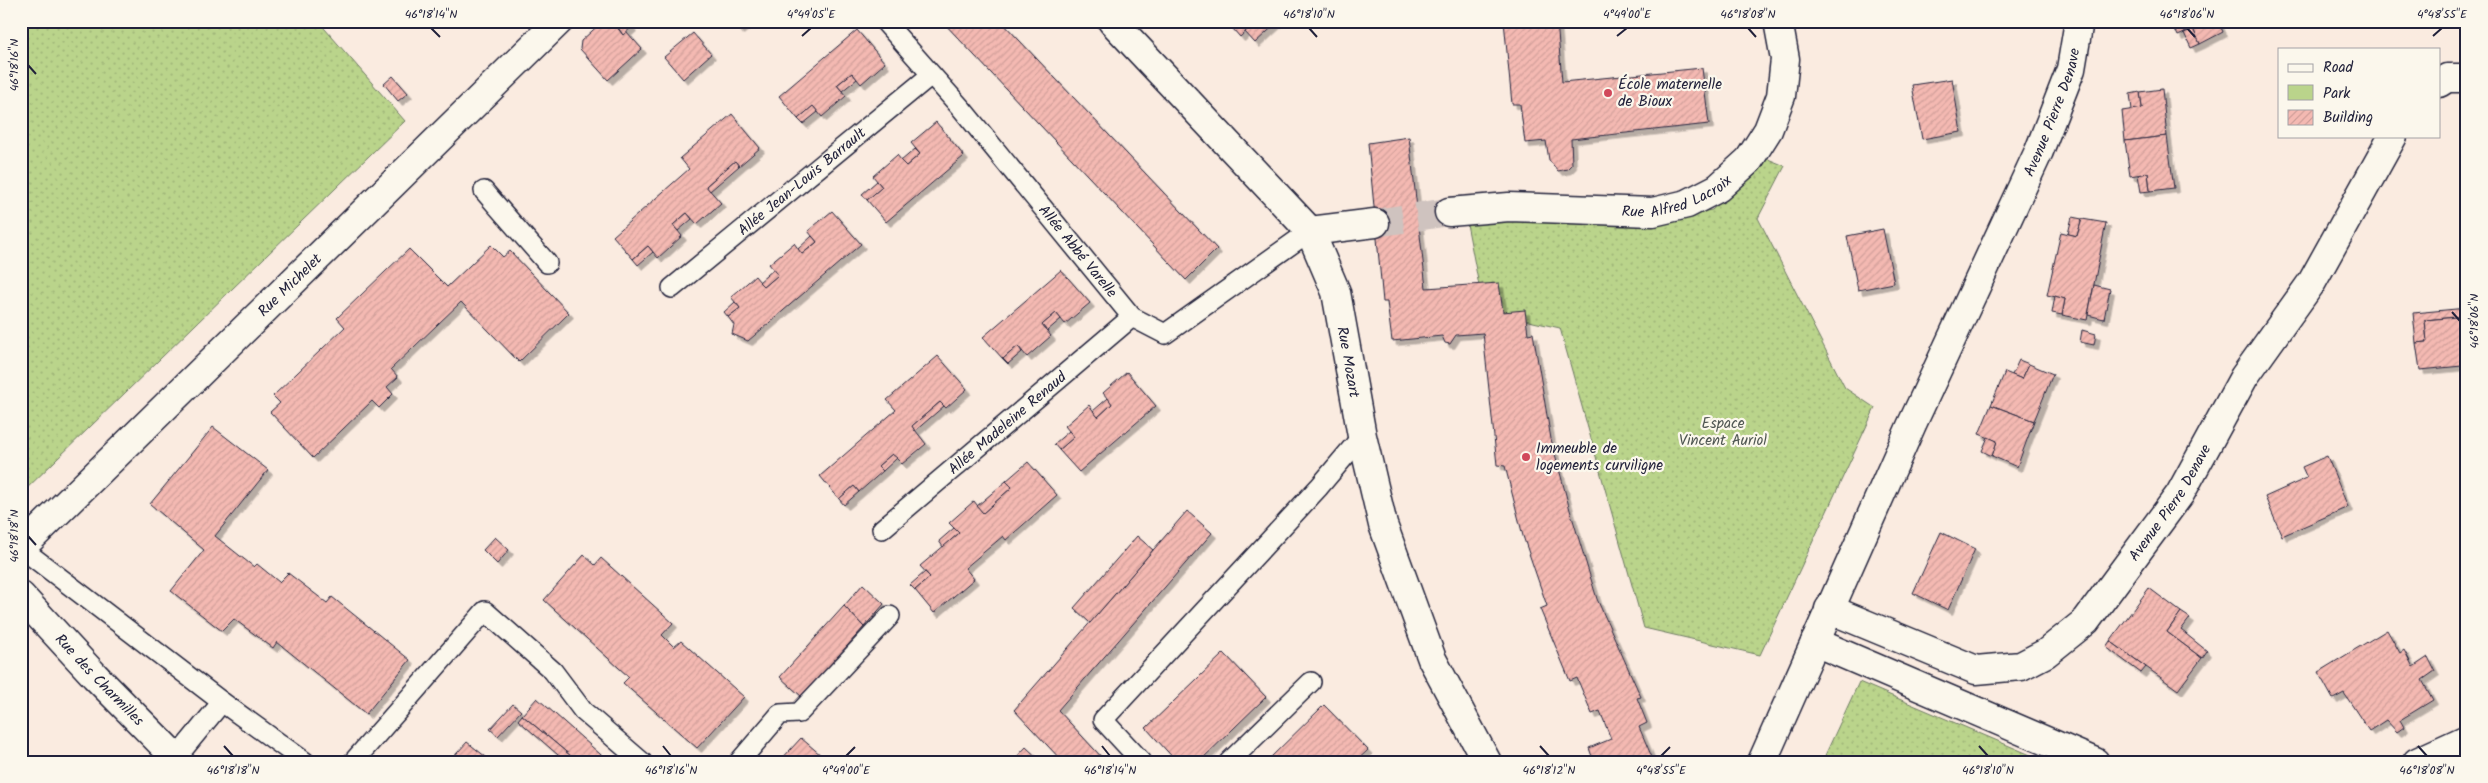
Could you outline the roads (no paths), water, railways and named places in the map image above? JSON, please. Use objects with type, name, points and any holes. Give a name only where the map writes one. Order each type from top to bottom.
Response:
[{"type":"street","name":"Rue Michelet","points":[[21,548],[558,21]]},
{"type":"street","name":"Rue Mozart","points":[[1112,21],[1310,231],[1336,292],[1362,436],[1383,525],[1432,659],[1486,762]]},
{"type":"street","name":"Rue Alfred Lacroix","points":[[1449,212],[1509,207],[1653,212],[1687,204],[1718,188],[1749,160],[1768,130],[1781,96],[1785,59],[1778,21]]},
{"type":"street","name":"Avenue Pierre Denave","points":[[1762,762],[1912,424],[2039,151],[2070,69],[2079,21]]},
{"type":"street","points":[[2440,82],[2446,78],[2467,78]]},
{"type":"street","name":"Avenue Pierre Denave","points":[[1829,609],[1976,670],[2022,666],[2046,653],[2086,621],[2180,494],[2244,377],[2312,282],[2392,138]]},
{"type":"street","points":[[1310,231],[1375,223]]},
{"type":"street","name":"Rue des Charmilles","points":[[21,596],[95,676],[178,760]]},
{"type":"street","points":[[1815,642],[2095,762]]},
{"type":"street","points":[[2417,762],[2467,739]]},
{"type":"lane","name":"Allée Abbé Varelle","points":[[884,21],[931,74],[1132,317],[1165,334],[1310,231]]},
{"type":"lane","name":"Allée Jean-Louis Barrault","points":[[672,288],[931,74]]},
{"type":"lane","points":[[484,191],[547,263]]},
{"type":"lane","name":"Allée Madeleine Renaud","points":[[882,529],[1132,317]]},
{"type":"lane","points":[[1142,762],[1102,720],[1319,487],[1362,436]]},
{"type":"lane","points":[[21,548],[222,702],[304,762]]},
{"type":"lane","points":[[353,762],[485,610],[553,671],[583,711],[642,762]]},
{"type":"lane","points":[[739,762],[780,714],[799,713],[890,616]]},
{"type":"lane","points":[[1229,762],[1311,682]]},
{"type":"lane","points":[[178,760],[222,702]]},
{"type":"tunnel","points":[[1375,223],[1449,212]]},
{"type":"place","name":"École maternelle de Bioux","points":[[1608,93]]},
{"type":"place","name":"Immeuble de logements curviligne","points":[[1526,457]]},
{"type":"park label","name":"Espace Vincent Auriol","points":[[1723,432]]}]
